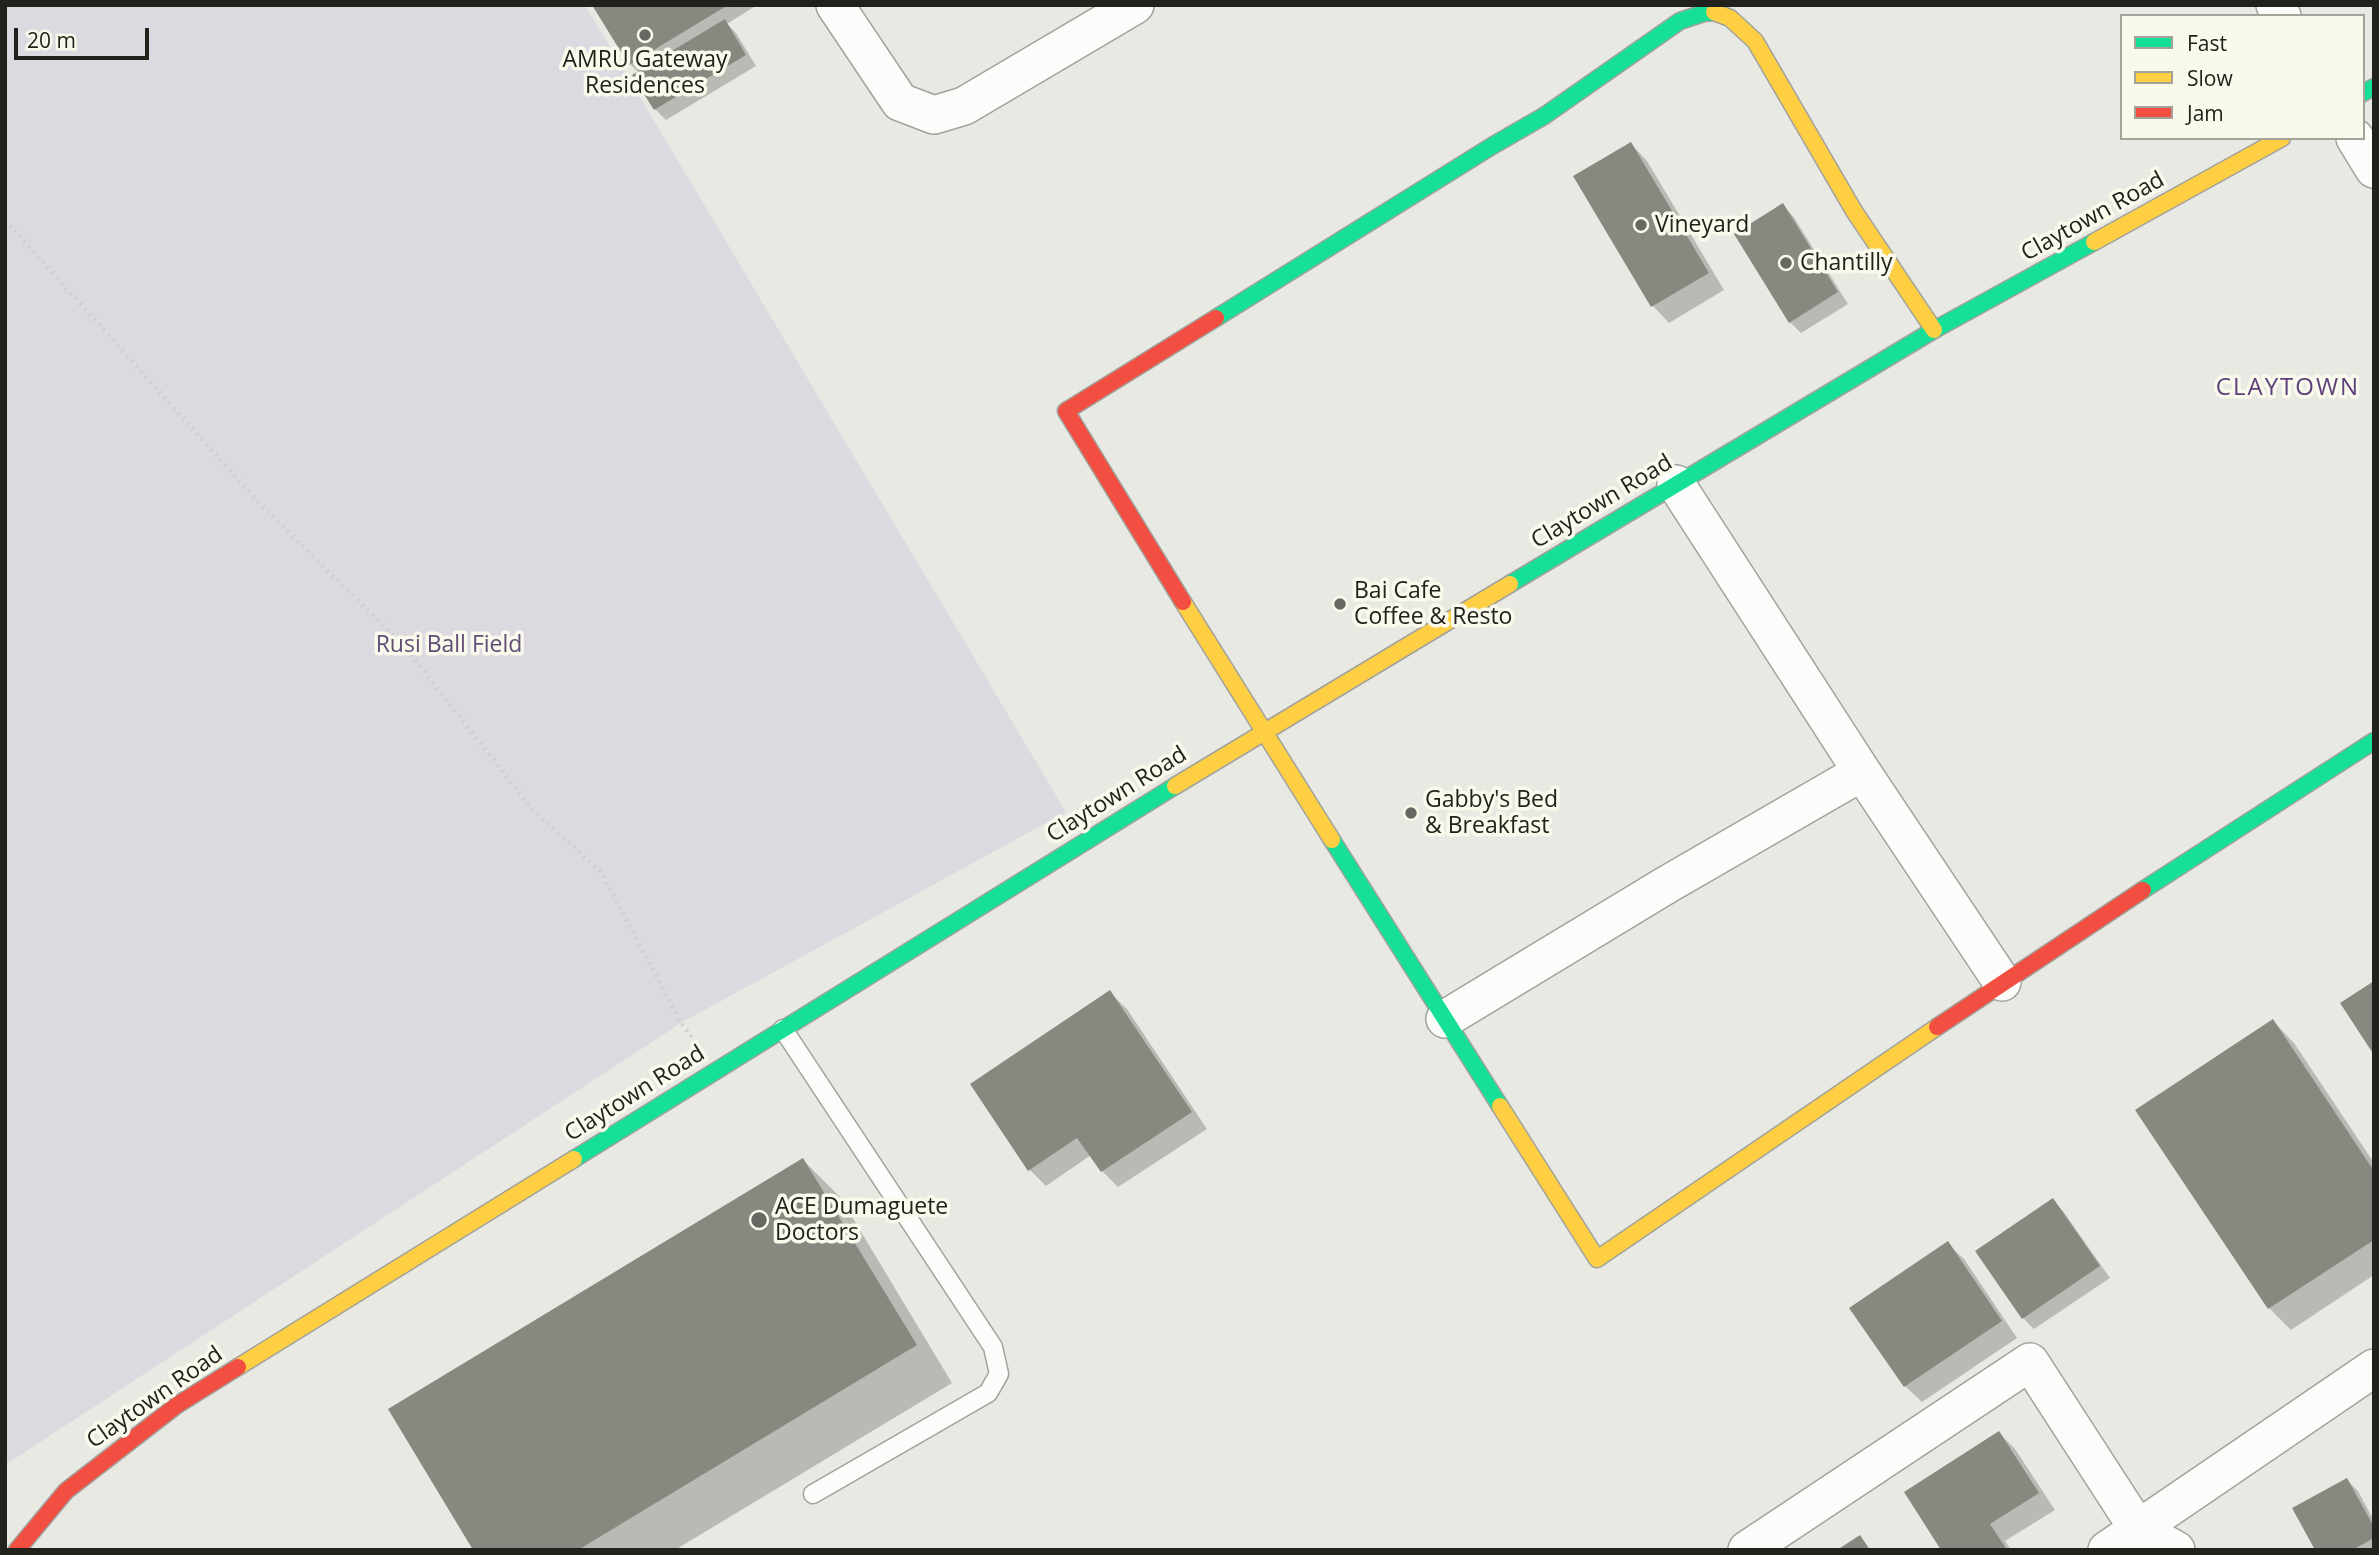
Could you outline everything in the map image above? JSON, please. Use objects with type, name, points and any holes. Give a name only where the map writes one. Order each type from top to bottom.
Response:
[{"type":"street","points":[[835,5],[900,102],[934,115],[964,106],[1135,5]]},
{"type":"street","points":[[1934,330],[1854,211],[1755,41],[1739,23],[1727,16],[1701,11],[1680,21],[1544,116],[1066,411],[1263,731],[1597,1259],[2002,982],[2374,741]]},
{"type":"street","name":"Claytown Road","points":[[17,1550],[66,1490],[177,1405],[1263,731],[1934,330],[2278,140]]},
{"type":"street","points":[[2356,140],[2374,169]]},
{"type":"street","points":[[1676,484],[1862,772],[2002,982]]},
{"type":"street","points":[[1445,1019],[1668,884],[1862,772]]},
{"type":"street","points":[[1747,1550],[2030,1362],[2138,1529],[2176,1550]]},
{"type":"street","points":[[2107,1550],[2374,1368]]},
{"type":"lane","points":[[783,1029],[993,1347],[999,1374],[988,1393],[813,1494]]},
{"type":"path","points":[[5,220],[261,505],[405,647],[533,810],[601,872],[681,1023],[718,1070]]},
{"type":"green space","name":"Rusi Ball Field","points":[[5,5],[585,5],[1066,812],[681,1023],[5,1465]]},
{"type":"building","name":"AMRU Gateway Residences","points":[[592,5],[728,5],[629,65]]},
{"type":"building","points":[[725,19],[746,55],[654,110],[632,75]]},
{"type":"building","name":"Vineyard","points":[[1631,142],[1709,273],[1651,307],[1573,176]]},
{"type":"building","name":"Chantilly","points":[[1783,203],[1838,292],[1789,323],[1734,234]]},
{"type":"building","points":[[2374,981],[2374,1055],[2340,1003]]},
{"type":"building","points":[[1110,990],[1192,1112],[1101,1172],[1077,1138],[1028,1171],[970,1084]]},
{"type":"building","points":[[2273,1019],[2374,1171],[2374,1240],[2268,1309],[2135,1110]]},
{"type":"building","points":[[803,1158],[917,1345],[578,1550],[473,1550],[388,1409]]},
{"type":"building","points":[[2053,1198],[2100,1266],[2022,1319],[1975,1251]]},
{"type":"building","points":[[1948,1241],[2002,1321],[1904,1387],[1849,1308]]},
{"type":"building","points":[[1999,1431],[2039,1493],[1990,1524],[2007,1550],[1941,1550],[1904,1492]]},
{"type":"building","points":[[2347,1478],[2374,1527],[2374,1538],[2352,1550],[2315,1550],[2292,1508]]},
{"type":"building","points":[[1860,1535],[1870,1550],[1837,1550]]},
{"type":"traffic: fast","points":[[1216,318],[1544,116],[1680,21],[1714,12]]},
{"type":"traffic: fast","points":[[2365,92],[2374,87]]},
{"type":"traffic: fast","points":[[1510,584],[1934,330],[2094,242]]},
{"type":"traffic: fast","points":[[2143,890],[2374,741]]},
{"type":"traffic: fast","points":[[574,1159],[1175,786]]},
{"type":"traffic: fast","points":[[1332,840],[1500,1106]]},
{"type":"traffic: slow","points":[[1714,12],[1730,18],[1755,41],[1854,211],[1934,330]]},
{"type":"traffic: slow","points":[[2094,242],[2278,140]]},
{"type":"traffic: slow","points":[[1175,786],[1510,584]]},
{"type":"traffic: slow","points":[[1183,602],[1332,840]]},
{"type":"traffic: slow","points":[[1500,1106],[1597,1259],[1937,1027]]},
{"type":"traffic: slow","points":[[238,1367],[574,1159]]},
{"type":"traffic: jam","points":[[1183,602],[1066,411],[1216,318]]},
{"type":"traffic: jam","points":[[1937,1027],[2143,890]]},
{"type":"traffic: jam","points":[[17,1550],[66,1491],[177,1405],[238,1367]]},
{"type":"place","name":"AMRU Gateway Residences","points":[[645,35]]},
{"type":"place","name":"Vineyard","points":[[1641,225]]},
{"type":"place","name":"Chantilly","points":[[1786,263]]},
{"type":"place","name":"Bai Cafe Coffee & Resto","points":[[1340,604]]},
{"type":"place","name":"Gabby's Bed & Breakfast","points":[[1411,813]]},
{"type":"place","name":"ACE Dumaguete Doctors","points":[[759,1220]]},
{"type":"district","name":"CLAYTOWN","points":[[2288,388]]}]
